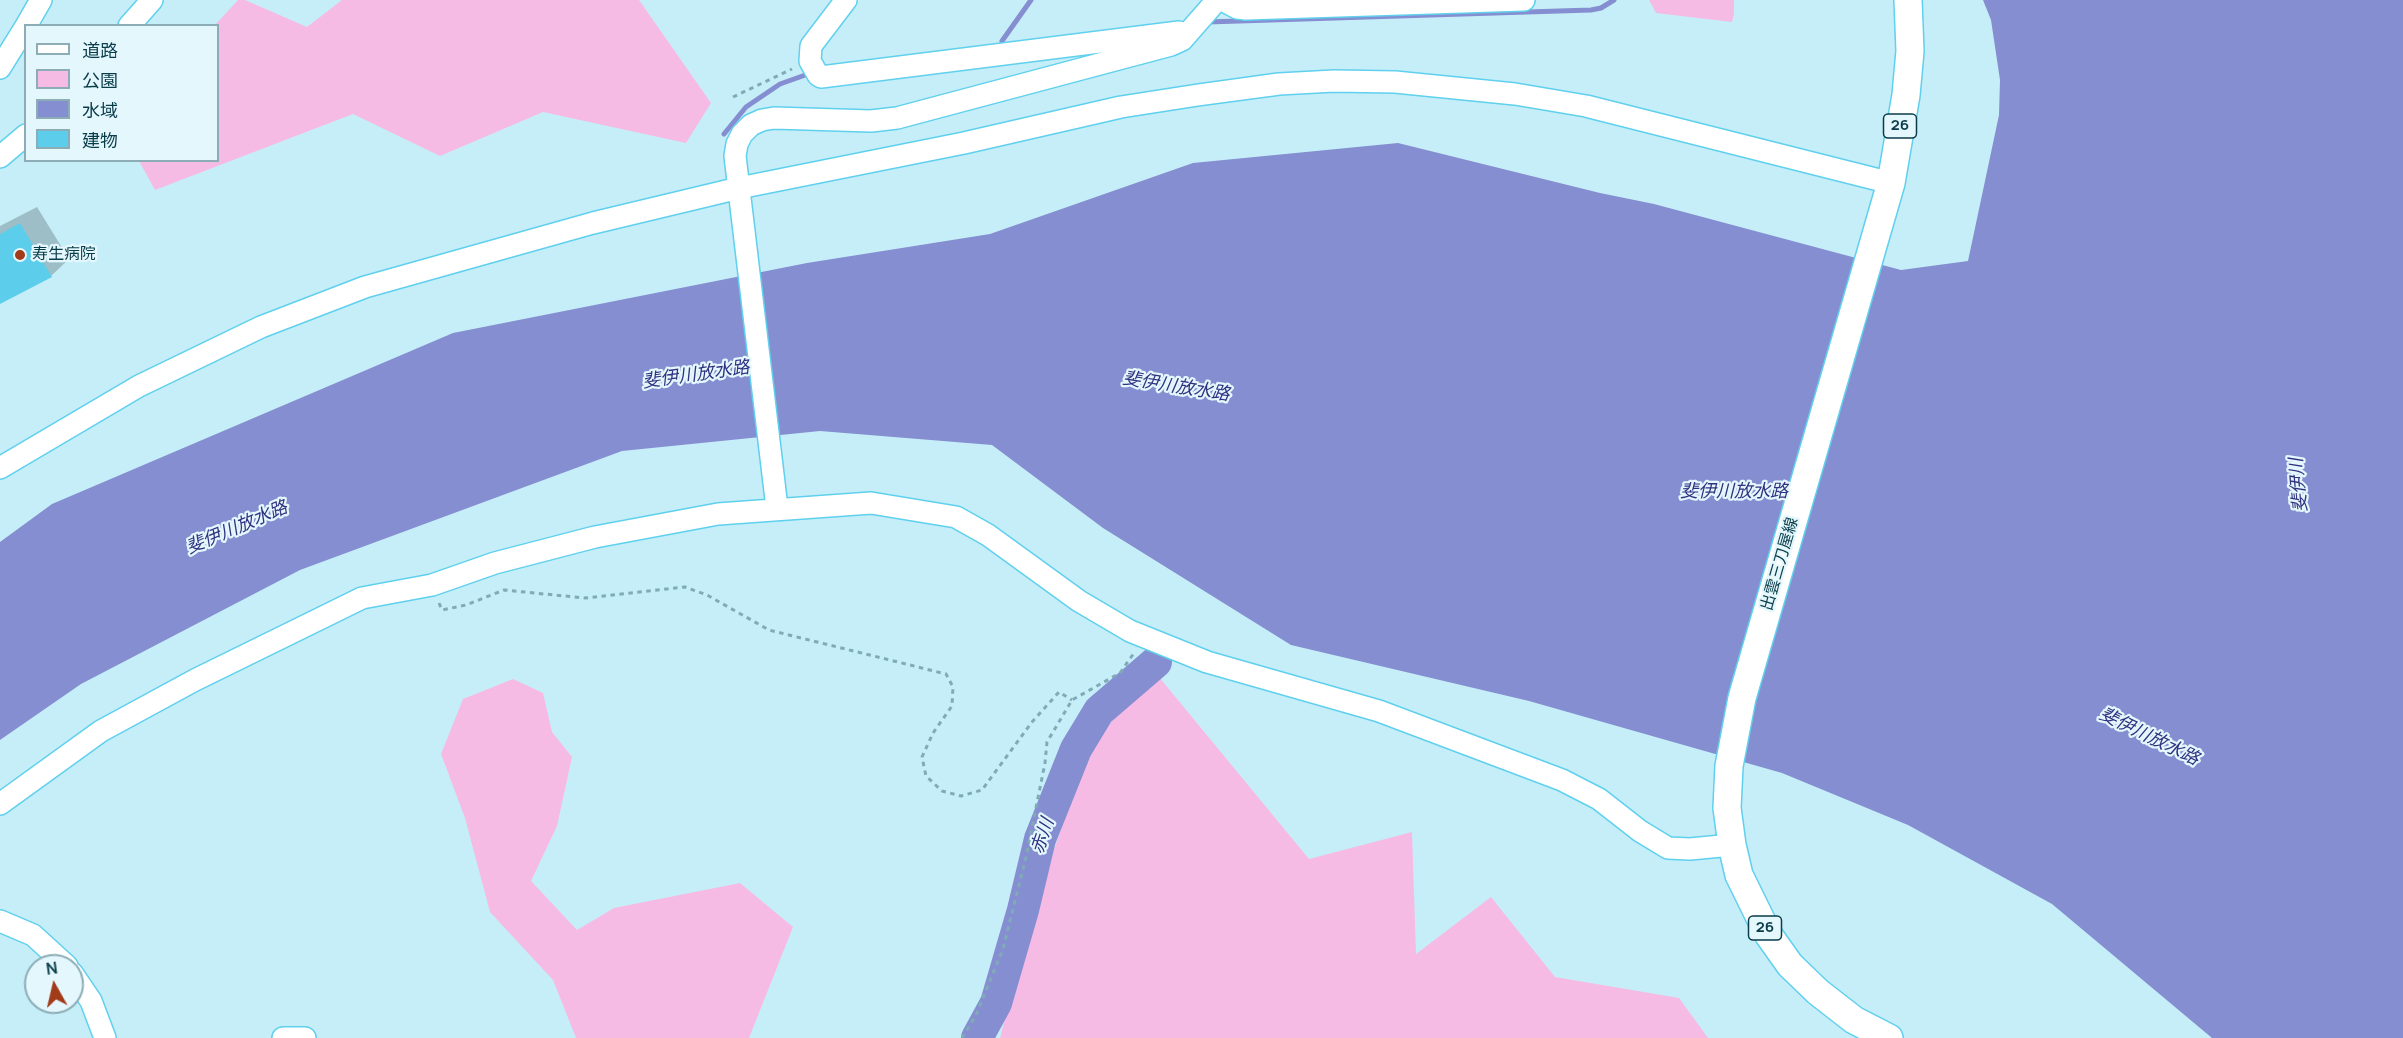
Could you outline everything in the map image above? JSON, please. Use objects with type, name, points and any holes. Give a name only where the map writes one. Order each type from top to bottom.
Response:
[{"type":"main road","name":"出雲三刀屋線","points":[[1889,1038],[1854,1020],[1818,992],[1790,965],[1768,934],[1739,875],[1727,808],[1729,766],[1742,698],[1870,249],[1891,183],[1906,95],[1910,51],[1908,0]]},
{"type":"street","points":[[27,24],[41,0]]},
{"type":"street","points":[[131,24],[152,0]]},
{"type":"street","points":[[846,0],[811,46],[814,67],[830,77],[1196,25]]},
{"type":"street","points":[[777,508],[735,156],[742,134],[751,125],[774,118],[871,121],[897,118],[1171,45],[1182,40],[1217,0]]},
{"type":"street","points":[[1222,0],[1237,8],[1246,9],[1524,0]]},
{"type":"street","points":[[0,68],[24,29]]},
{"type":"street","points":[[0,468],[138,386],[261,327],[365,287],[593,222],[739,188],[964,143],[1121,107],[1279,84],[1334,81],[1395,82],[1515,93],[1586,106],[1891,183]]},
{"type":"street","points":[[0,157],[24,137]]},
{"type":"street","points":[[0,804],[101,731],[195,680],[362,597],[432,585],[495,563],[595,537],[718,514],[871,503],[956,517],[988,535],[1079,602],[1130,631],[1208,662],[1379,711],[1562,780],[1599,799],[1668,848],[1690,849],[1732,845]]},
{"type":"street","points":[[0,921],[33,935],[54,954]]},
{"type":"street","points":[[84,991],[91,1001],[105,1038]]},
{"type":"street","points":[[283,1038],[304,1038]]},
{"type":"path","points":[[733,97],[814,67]]},
{"type":"path","points":[[432,585],[442,610],[504,590],[585,598],[685,587],[707,595],[769,630],[946,674],[953,687],[952,706],[933,733],[922,757],[926,776],[942,791],[961,796],[982,790],[1032,722],[1059,692],[1072,700]]},
{"type":"path","points":[[962,1038],[976,1015],[1003,949],[1028,847],[1047,742],[1072,700],[1120,673],[1146,637]]},
{"type":"green space","points":[[238,0],[245,0],[307,27],[342,0],[639,0],[711,103],[686,143],[543,112],[440,156],[353,114],[155,190],[140,162],[219,162],[219,24],[216,24]]},
{"type":"green space","points":[[1649,0],[1734,0],[1734,14],[1732,22],[1656,13]]},
{"type":"green space","points":[[1154,671],[1309,859],[1412,832],[1416,954],[1491,897],[1555,977],[1679,998],[1708,1038],[1000,1038],[1033,908],[1091,746]]},
{"type":"green space","points":[[513,679],[543,693],[552,732],[572,757],[557,826],[531,881],[577,930],[614,908],[740,883],[793,927],[749,1038],[576,1038],[553,980],[490,912],[465,818],[441,754],[463,699]]},
{"type":"water","name":"斐伊川放水路","points":[[1983,0],[2403,0],[2403,1038],[2212,1038],[2052,904],[1908,825],[1782,773],[1529,701],[1291,645],[1103,528],[992,445],[820,431],[622,451],[300,570],[81,684],[0,740],[0,542],[52,504],[453,333],[807,263],[990,234],[1193,163],[1398,143],[1600,193],[1654,204],[1901,270],[1968,261],[1999,115],[2000,80],[1991,20]]},
{"type":"building","name":"寿生病院","points":[[20,223],[52,277],[0,304],[0,234]]},
{"type":"waterway","points":[[1002,41],[1031,0]]},
{"type":"waterway","points":[[1207,22],[1591,10],[1601,8],[1614,0]]},
{"type":"waterway","points":[[724,134],[746,107],[780,84],[811,73]]},
{"type":"waterway","name":"赤川","points":[[977,1038],[996,1003],[1023,910],[1040,839],[1076,749],[1099,711],[1156,662]]},
{"type":"place","name":"寿生病院","points":[[20,255]]},
{"type":"water label","name":"斐伊川","points":[[2299,485]]}]
